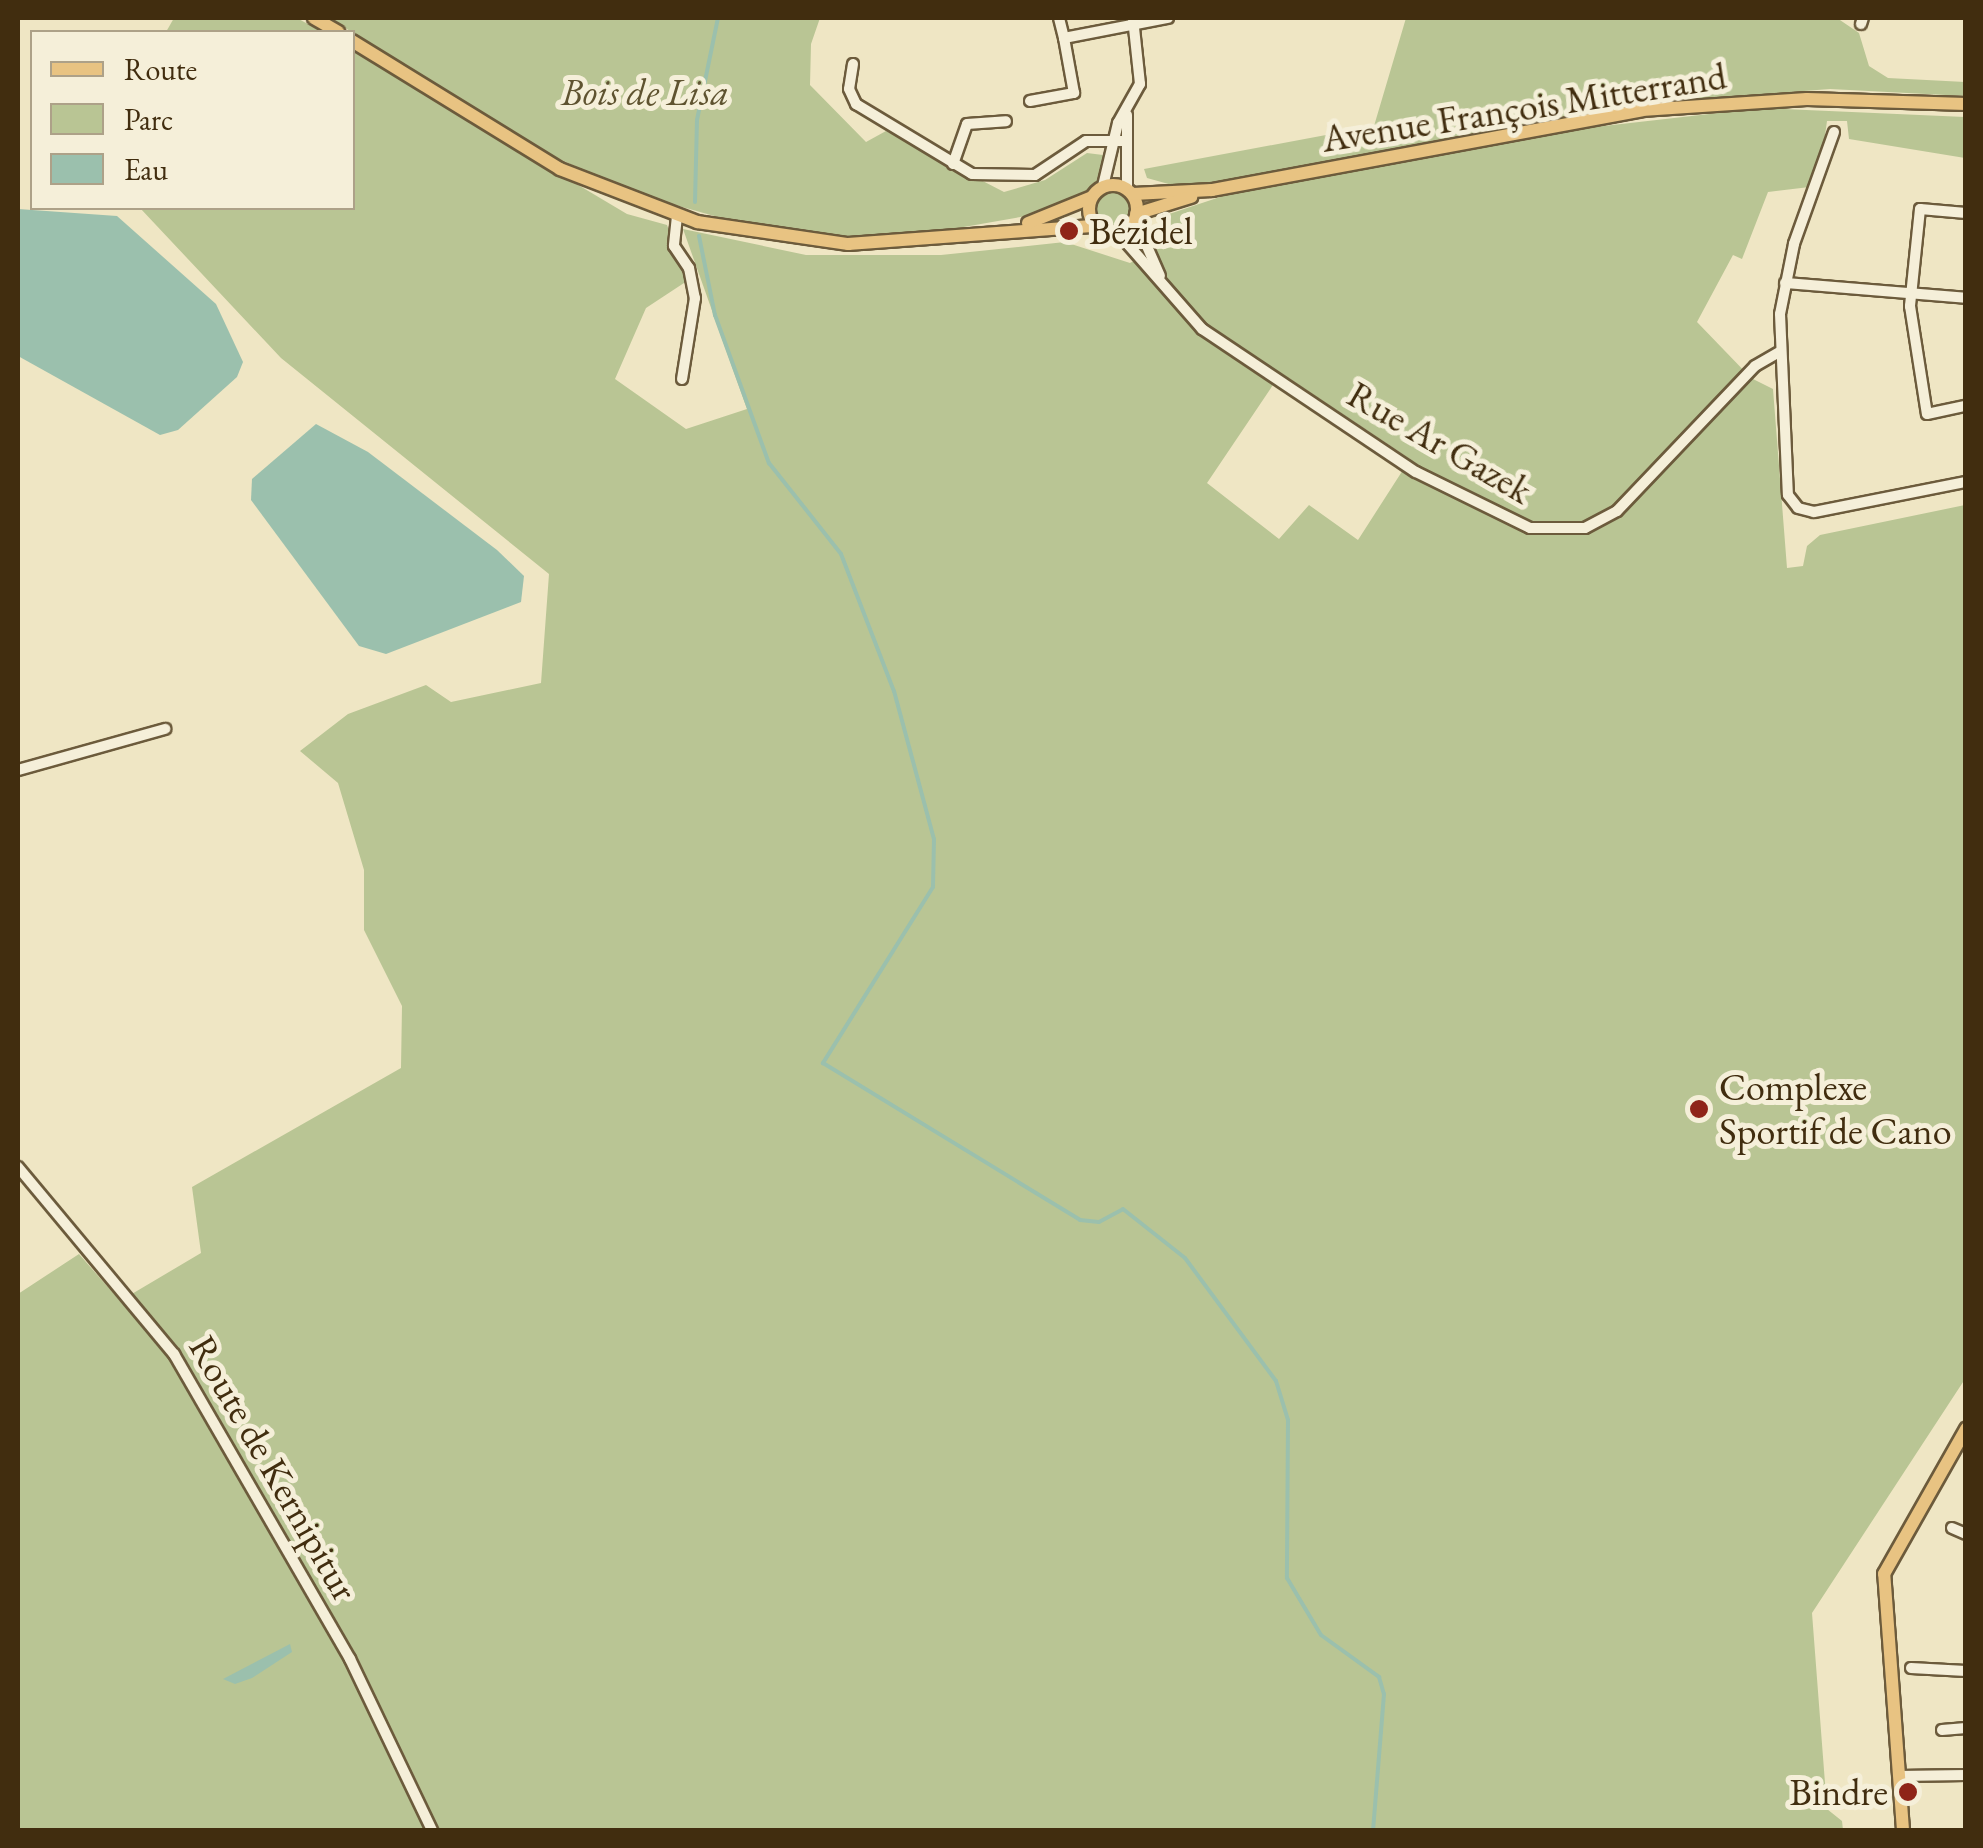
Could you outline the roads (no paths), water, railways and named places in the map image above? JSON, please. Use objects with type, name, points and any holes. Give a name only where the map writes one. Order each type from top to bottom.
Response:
[{"type":"main road","points":[[355,43],[560,169],[677,216],[750,234],[848,244],[923,241],[1021,226],[1095,226],[1118,233],[1136,217],[1130,192],[1103,186],[1090,198],[1021,226]]},
{"type":"main road","name":"Avenue François Mitterrand","points":[[1136,217],[1212,190],[1642,110],[1807,99],[1966,104]]},
{"type":"main road","name":"Avenue François Mitterrand","points":[[1130,192],[1212,190]]},
{"type":"main road","points":[[1090,198],[1095,226]]},
{"type":"main road","points":[[1903,1830],[1884,1574],[1966,1428]]},
{"type":"street","points":[[1030,101],[1074,92],[1060,18]]},
{"type":"street","points":[[1064,38],[1133,21],[1168,18]]},
{"type":"street","points":[[1103,186],[1140,79],[1133,21]]},
{"type":"street","points":[[853,64],[849,89],[856,104],[954,164],[994,179],[1046,171],[1086,141],[1118,141]]},
{"type":"street","points":[[954,164],[967,124],[1006,122]]},
{"type":"street","points":[[1834,132],[1786,284],[1779,352],[1788,495],[1798,508],[1837,510],[1966,482]]},
{"type":"street","points":[[1118,141],[1130,192]]},
{"type":"street","points":[[1966,213],[1920,209],[1910,332],[1927,414],[1966,406]]},
{"type":"street","points":[[677,216],[674,246],[689,268],[694,298],[682,379]]},
{"type":"street","name":"Rue Ar Gazek","points":[[1136,217],[1164,286]]},
{"type":"street","name":"Rue Ar Gazek","points":[[1118,233],[1202,328],[1416,472],[1498,517],[1552,531],[1585,528],[1618,511],[1754,366],[1779,352]]},
{"type":"street","points":[[1786,284],[1966,298]]},
{"type":"street","points":[[18,770],[165,729]]},
{"type":"street","name":"Route de Kernipitur","points":[[18,1167],[174,1354],[350,1658],[432,1830]]},
{"type":"street","points":[[1952,1528],[1966,1534]]},
{"type":"street","points":[[1912,1668],[1966,1671]]},
{"type":"street","points":[[1942,1730],[1966,1728]]},
{"type":"street","points":[[1898,1776],[1966,1775]]},
{"type":"water","points":[[18,209],[117,216],[216,304],[243,362],[237,377],[178,430],[160,435],[18,356]]},
{"type":"water","points":[[316,424],[368,452],[497,550],[524,576],[521,602],[386,654],[359,646],[251,500],[252,479]]},
{"type":"water","points":[[290,1644],[292,1652],[252,1678],[235,1684],[223,1679]]},
{"type":"waterway","points":[[695,202],[697,120],[718,18]]},
{"type":"waterway","points":[[699,236],[715,315],[769,463],[841,554],[894,691],[934,839],[933,887],[823,1063],[1080,1220],[1099,1222],[1123,1209],[1185,1258],[1276,1381],[1288,1420],[1287,1578],[1321,1635],[1379,1677],[1384,1694],[1373,1830]]},
{"type":"place","name":"Bézidel","points":[[1069,231]]},
{"type":"place","name":"Complexe Sportif de Cano","points":[[1699,1109]]},
{"type":"place","name":"Bindre","points":[[1908,1792]]},
{"type":"park label","name":"Bois de Lisa","points":[[645,92]]}]
